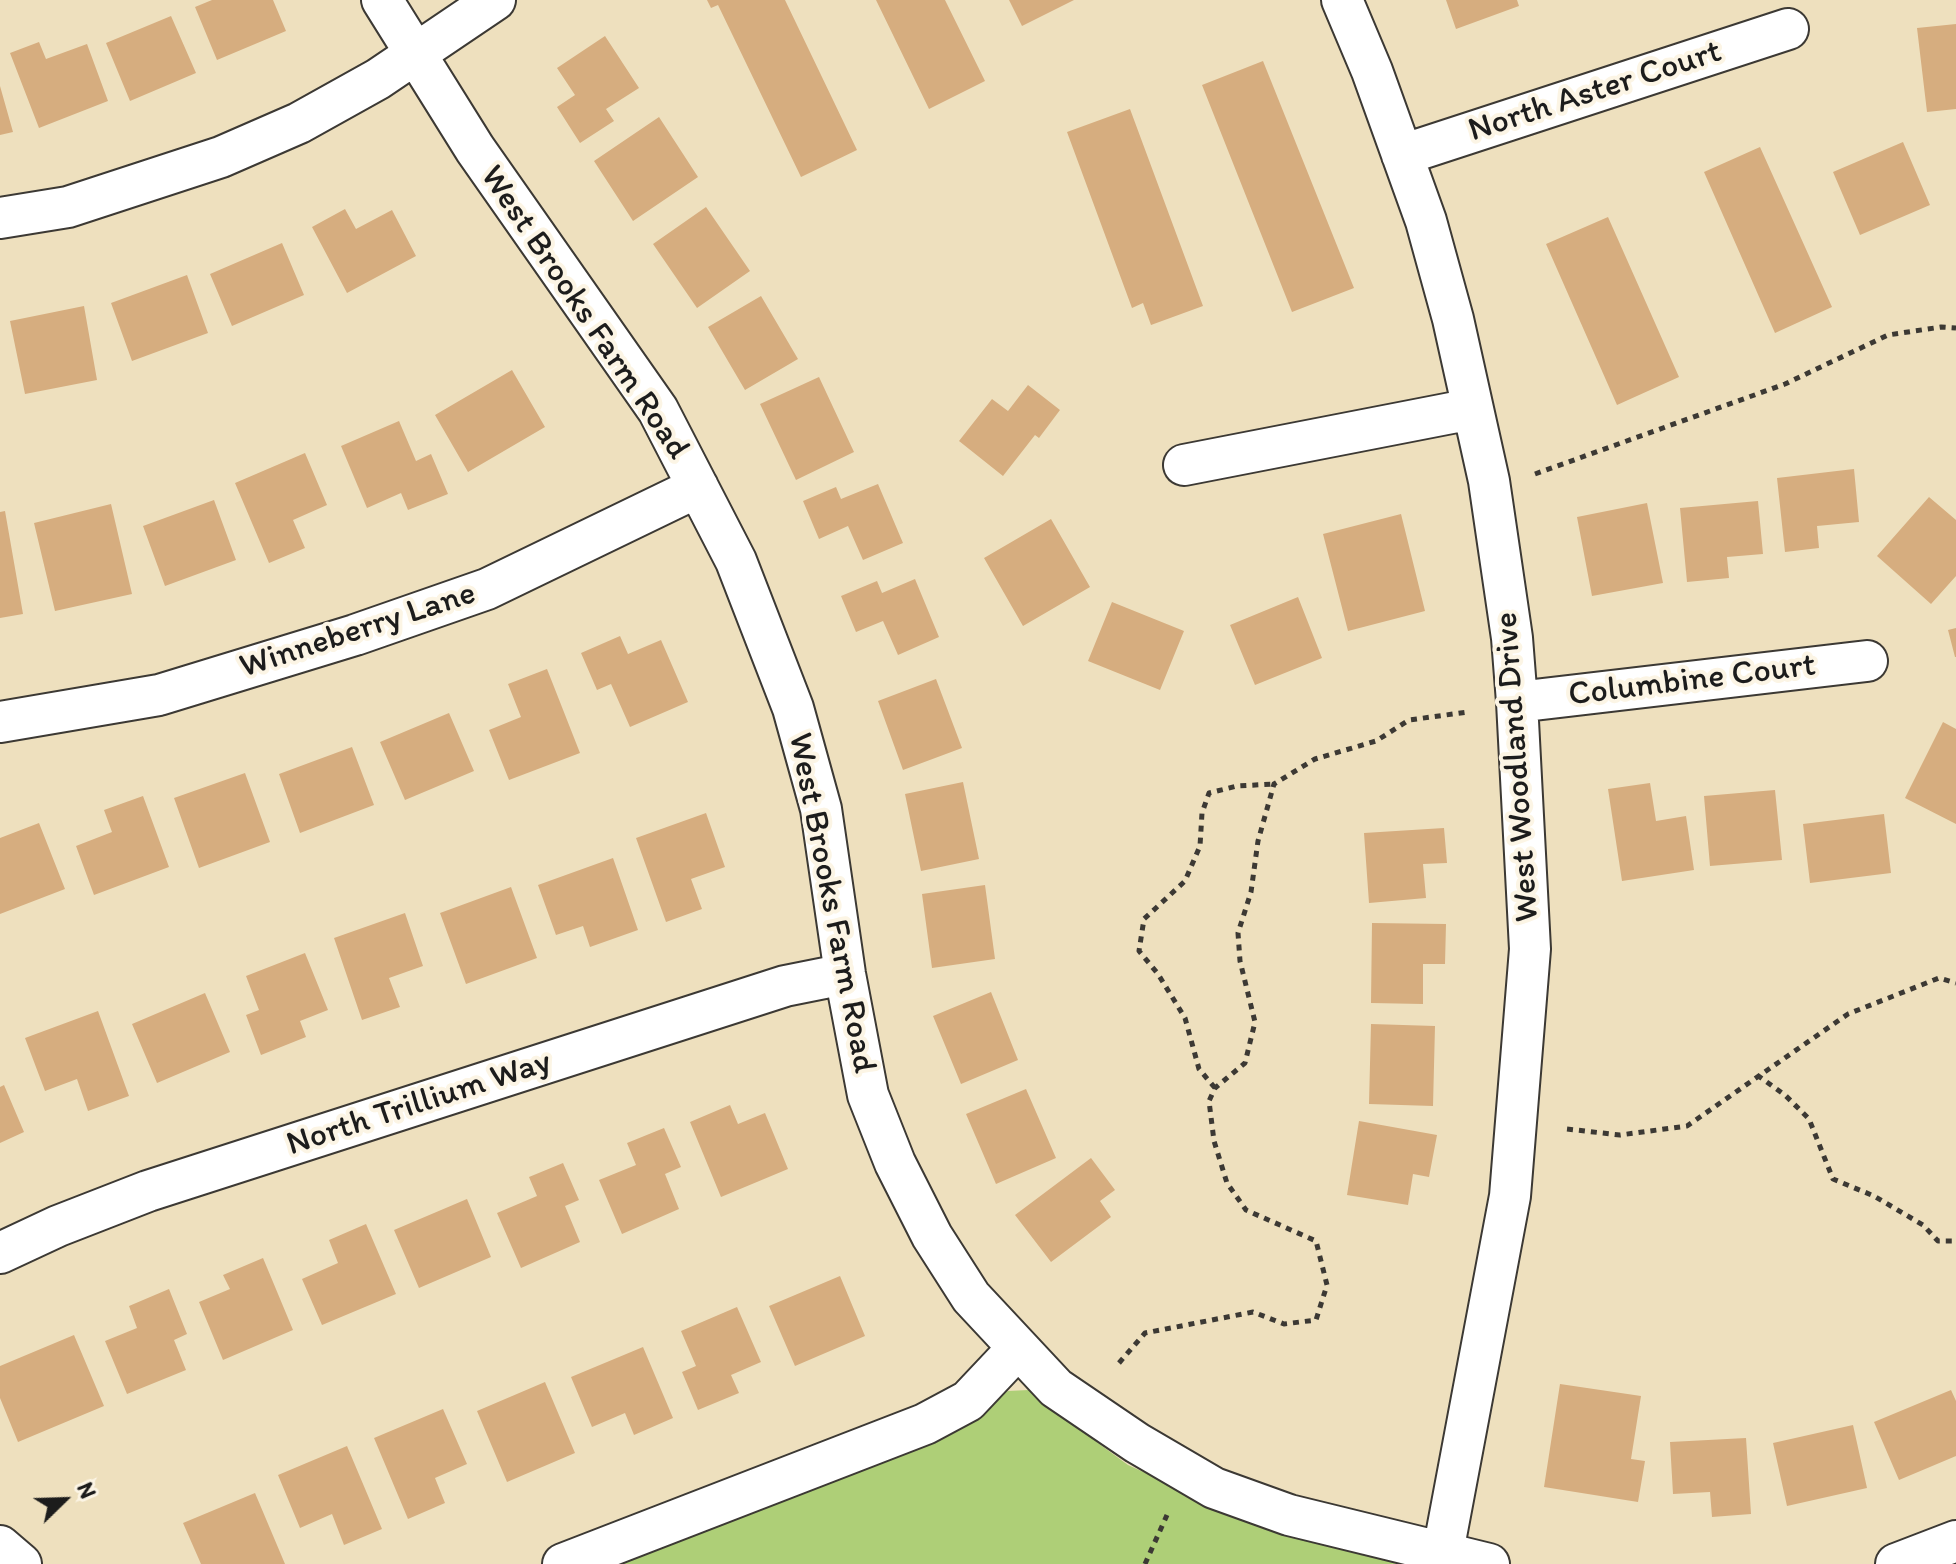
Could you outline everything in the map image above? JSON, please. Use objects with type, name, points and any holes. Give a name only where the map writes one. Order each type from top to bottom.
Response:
[{"type":"street","name":"West Brooks Farm Road","points":[[382,0],[475,149],[658,410],[736,561],[793,708],[821,809],[845,974],[868,1095],[895,1163],[932,1236],[963,1285],[1056,1388],[1137,1443],[1214,1488],[1289,1515],[1489,1564]]},
{"type":"street","points":[[0,218],[68,207],[221,157],[299,123],[378,79],[495,0]]},
{"type":"street","name":"West Woodland Drive","points":[[1342,0],[1372,71],[1426,221],[1453,319],[1491,497],[1512,638],[1517,702],[1530,949],[1512,1181],[1443,1552]]},
{"type":"street","name":"North Aster Court","points":[[1402,155],[1788,29]]},
{"type":"street","points":[[1184,465],[1472,409]]},
{"type":"street","name":"Winneberry Lane","points":[[0,722],[159,695],[355,635],[487,589],[698,487]]},
{"type":"street","name":"Columbine Court","points":[[1517,702],[1867,661]]},
{"type":"street","name":"North Trillium Way","points":[[0,1253],[58,1226],[148,1191],[785,986],[845,974]]},
{"type":"street","points":[[563,1564],[925,1424],[968,1401],[1018,1348]]},
{"type":"street","points":[[1896,1564],[1956,1541]]},
{"type":"street","points":[[0,1546],[21,1564]]},
{"type":"path","points":[[1535,474],[1785,384],[1888,335],[1941,327],[1956,328]]},
{"type":"path","points":[[1215,1088],[1199,1069],[1185,1018],[1158,974],[1139,951],[1144,919],[1185,881],[1200,846],[1202,813],[1209,793],[1237,786],[1274,784],[1315,759],[1376,741],[1409,720],[1468,712]]},
{"type":"path","points":[[1119,1363],[1145,1333],[1253,1312],[1284,1324],[1316,1320],[1327,1285],[1316,1241],[1246,1210],[1227,1183],[1214,1141],[1209,1101],[1215,1088],[1245,1063],[1255,1022],[1240,961],[1238,933],[1251,892],[1258,841],[1274,784]]},
{"type":"path","points":[[1567,1129],[1620,1135],[1687,1126],[1848,1014],[1939,978],[1956,983]]},
{"type":"path","points":[[1757,1075],[1785,1095],[1809,1119],[1833,1179],[1874,1196],[1923,1225],[1938,1241],[1956,1241]]},
{"type":"path","points":[[1145,1564],[1167,1515]]},
{"type":"green space","points":[[1029,1390],[1057,1406],[1128,1465],[1209,1502],[1417,1564],[620,1564],[801,1494],[943,1433],[1008,1391]]},
{"type":"building","points":[[212,0],[273,0],[286,31],[217,60],[195,7]]},
{"type":"building","points":[[707,0],[785,0],[857,150],[801,177],[718,5],[711,8]]},
{"type":"building","points":[[876,0],[945,0],[985,81],[929,109]]},
{"type":"building","points":[[1009,0],[1074,0],[1022,26]]},
{"type":"building","points":[[1446,0],[1517,0],[1519,6],[1456,29]]},
{"type":"building","points":[[171,16],[196,73],[130,101],[106,43]]},
{"type":"building","points":[[1956,24],[1956,109],[1927,112],[1917,28]]},
{"type":"building","points":[[605,36],[639,88],[606,109],[614,121],[580,143],[557,107],[575,95],[557,68]]},
{"type":"building","points":[[39,42],[46,59],[87,44],[108,101],[39,128],[10,53]]},
{"type":"building","points":[[1263,61],[1354,288],[1292,312],[1202,85]]},
{"type":"building","points":[[0,86],[13,132],[0,135]]},
{"type":"building","points":[[1130,109],[1203,306],[1151,325],[1143,303],[1132,308],[1067,132]]},
{"type":"building","points":[[659,117],[698,177],[633,221],[594,161]]},
{"type":"building","points":[[1903,142],[1930,205],[1860,235],[1833,172]]},
{"type":"building","points":[[1760,147],[1832,307],[1775,333],[1704,172]]},
{"type":"building","points":[[706,207],[750,271],[697,308],[653,244]]},
{"type":"building","points":[[345,209],[356,229],[392,210],[416,256],[347,293],[312,227]]},
{"type":"building","points":[[1608,217],[1679,377],[1617,405],[1546,244]]},
{"type":"building","points":[[282,243],[304,295],[232,326],[210,274]]},
{"type":"building","points":[[187,275],[208,333],[132,361],[111,303]]},
{"type":"building","points":[[761,296],[798,359],[745,390],[708,327]]},
{"type":"building","points":[[84,306],[97,380],[25,394],[10,321]]},
{"type":"building","points":[[512,370],[545,427],[468,472],[435,415]]},
{"type":"building","points":[[819,377],[854,452],[796,480],[760,404]]},
{"type":"building","points":[[1028,385],[1060,410],[1039,438],[1035,435],[1003,476],[959,441],[992,399],[1008,411]]},
{"type":"building","points":[[399,421],[416,461],[431,454],[448,494],[408,510],[401,493],[367,508],[341,446]]},
{"type":"building","points":[[305,453],[327,505],[293,520],[305,548],[269,563],[235,483]]},
{"type":"building","points":[[1854,469],[1859,522],[1817,526],[1819,548],[1785,552],[1777,478]]},
{"type":"building","points":[[878,484],[903,543],[863,560],[848,526],[819,539],[803,501],[836,487],[841,499]]},
{"type":"building","points":[[1929,497],[1956,520],[1956,576],[1931,604],[1877,556]]},
{"type":"building","points":[[214,500],[236,560],[165,586],[143,526]]},
{"type":"building","points":[[1758,501],[1763,554],[1727,557],[1729,578],[1687,582],[1680,508]]},
{"type":"building","points":[[1647,503],[1663,583],[1592,596],[1577,517]]},
{"type":"building","points":[[111,504],[132,594],[55,611],[34,523]]},
{"type":"building","points":[[5,511],[23,614],[0,618],[0,512]]},
{"type":"building","points":[[1401,514],[1425,611],[1348,631],[1323,534]]},
{"type":"building","points":[[1051,519],[1090,587],[1023,626],[984,558]]},
{"type":"building","points":[[915,579],[939,637],[898,655],[883,621],[856,632],[841,596],[877,581],[882,593]]},
{"type":"building","points":[[1298,597],[1322,658],[1255,685],[1230,625]]},
{"type":"building","points":[[1112,602],[1184,631],[1160,690],[1088,661]]},
{"type":"building","points":[[1956,628],[1956,657],[1955,657],[1948,630]]},
{"type":"building","points":[[620,636],[628,654],[661,640],[688,702],[630,727],[611,684],[597,690],[581,653]]},
{"type":"building","points":[[547,669],[580,753],[509,780],[489,730],[521,717],[508,684]]},
{"type":"building","points":[[936,679],[962,748],[903,770],[878,701]]},
{"type":"building","points":[[449,713],[474,771],[405,800],[380,742]]},
{"type":"building","points":[[1943,722],[1956,729],[1956,824],[1905,798]]},
{"type":"building","points":[[352,747],[374,805],[300,833],[279,774]]},
{"type":"building","points":[[245,773],[270,842],[199,868],[174,798]]},
{"type":"building","points":[[963,782],[979,859],[921,871],[905,794]]},
{"type":"building","points":[[1650,783],[1656,821],[1686,816],[1694,870],[1622,881],[1608,789]]},
{"type":"building","points":[[1775,790],[1782,860],[1710,866],[1704,796]]},
{"type":"building","points":[[143,796],[169,867],[94,895],[76,846],[112,832],[104,810]]},
{"type":"building","points":[[706,813],[725,867],[691,879],[702,909],[666,922],[636,838]]},
{"type":"building","points":[[1884,814],[1891,873],[1810,883],[1803,824]]},
{"type":"building","points":[[39,823],[65,889],[0,914],[0,838]]},
{"type":"building","points":[[1444,828],[1447,863],[1423,864],[1426,898],[1369,903],[1364,833]]},
{"type":"building","points":[[613,858],[638,930],[590,947],[583,926],[556,935],[538,885]]},
{"type":"building","points":[[985,885],[995,959],[932,968],[922,894]]},
{"type":"building","points":[[511,887],[537,958],[466,984],[440,913]]},
{"type":"building","points":[[405,913],[423,966],[389,978],[400,1007],[362,1020],[334,938]]},
{"type":"building","points":[[1372,923],[1446,924],[1445,964],[1423,964],[1423,1004],[1371,1003]]},
{"type":"building","points":[[305,953],[328,1010],[300,1021],[306,1037],[261,1055],[246,1015],[259,1010],[246,976]]},
{"type":"building","points":[[991,992],[1018,1060],[961,1084],[933,1016]]},
{"type":"building","points":[[205,993],[230,1052],[157,1083],[132,1024]]},
{"type":"building","points":[[98,1011],[129,1096],[88,1111],[77,1079],[45,1091],[25,1038]]},
{"type":"building","points":[[1371,1024],[1435,1026],[1433,1106],[1369,1104]]},
{"type":"building","points":[[4,1085],[24,1132],[0,1143],[0,1087]]},
{"type":"building","points":[[1026,1089],[1056,1158],[996,1184],[966,1114]]},
{"type":"building","points":[[730,1105],[738,1124],[765,1113],[788,1169],[721,1197],[690,1122]]},
{"type":"building","points":[[1359,1121],[1437,1135],[1429,1177],[1413,1174],[1408,1205],[1347,1195]]},
{"type":"building","points":[[664,1128],[681,1167],[665,1174],[679,1209],[622,1234],[599,1180],[636,1165],[627,1143]]},
{"type":"building","points":[[1091,1158],[1115,1190],[1100,1201],[1111,1217],[1051,1262],[1015,1215]]},
{"type":"building","points":[[563,1163],[579,1200],[565,1206],[580,1242],[521,1268],[497,1213],[537,1196],[529,1177]]},
{"type":"building","points":[[467,1199],[491,1257],[419,1288],[394,1230]]},
{"type":"building","points":[[366,1224],[396,1294],[322,1325],[302,1279],[338,1263],[329,1240]]},
{"type":"building","points":[[263,1258],[293,1330],[223,1360],[199,1302],[230,1289],[223,1275]]},
{"type":"building","points":[[840,1276],[865,1336],[795,1366],[769,1306]]},
{"type":"building","points":[[169,1289],[187,1334],[174,1340],[186,1370],[127,1394],[105,1341],[137,1328],[129,1306]]},
{"type":"building","points":[[737,1307],[761,1362],[731,1375],[739,1393],[698,1410],[682,1372],[696,1366],[681,1331]]},
{"type":"building","points":[[74,1335],[104,1406],[18,1442],[0,1398],[0,1366]]},
{"type":"building","points":[[643,1347],[673,1418],[634,1435],[625,1413],[592,1427],[571,1377]]},
{"type":"building","points":[[545,1382],[575,1453],[507,1482],[477,1411]]},
{"type":"building","points":[[1560,1384],[1641,1396],[1631,1459],[1645,1461],[1638,1502],[1544,1487]]},
{"type":"building","points":[[1951,1390],[1956,1401],[1956,1456],[1899,1480],[1874,1422]]},
{"type":"building","points":[[443,1409],[467,1464],[435,1478],[445,1503],[408,1519],[374,1438]]},
{"type":"building","points":[[1853,1425],[1867,1488],[1787,1506],[1773,1443]]},
{"type":"building","points":[[1746,1438],[1751,1514],[1712,1517],[1710,1492],[1673,1494],[1670,1442]]},
{"type":"building","points":[[347,1446],[382,1529],[344,1545],[332,1514],[300,1528],[278,1475]]},
{"type":"building","points":[[255,1493],[285,1564],[201,1564],[183,1523]]}]
